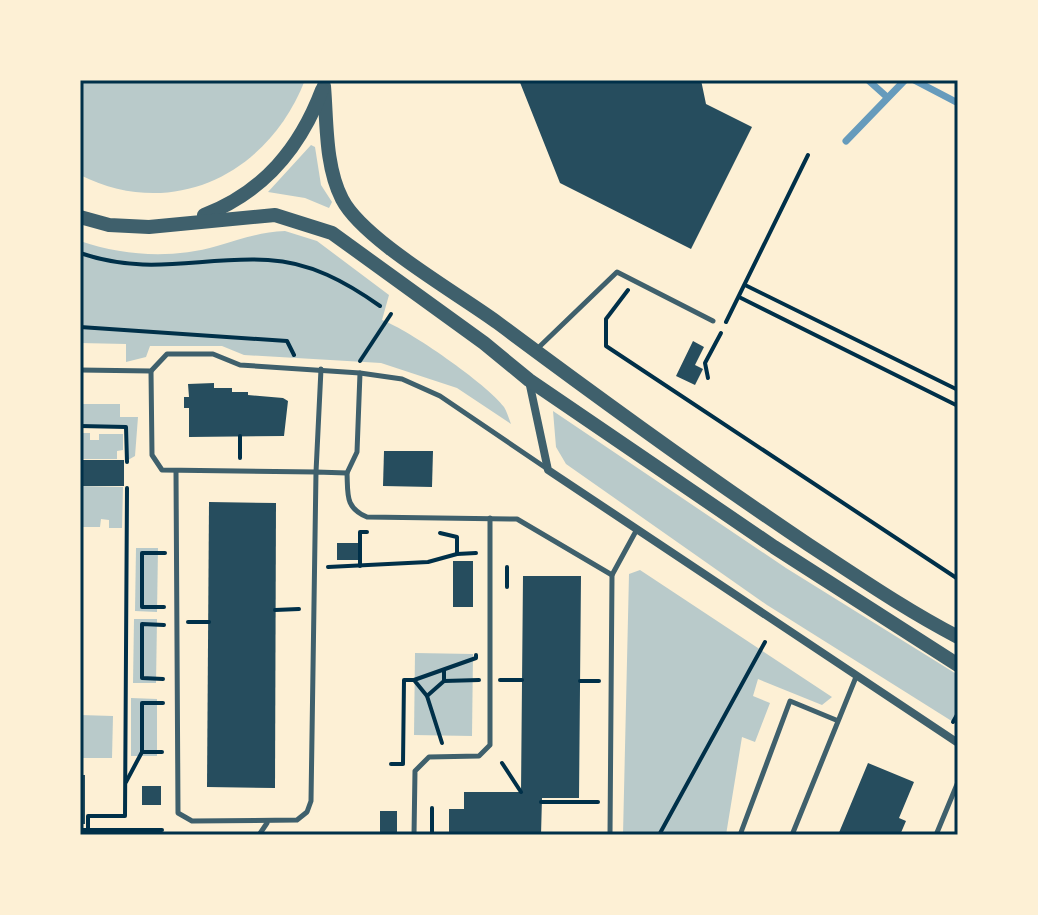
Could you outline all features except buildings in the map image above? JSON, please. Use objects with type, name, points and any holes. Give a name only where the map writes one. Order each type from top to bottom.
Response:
[{"type":"street","points":[[188,221],[226,206],[269,175],[288,156],[310,123],[324,83]]},
{"type":"street","points":[[324,83],[332,165],[343,201],[363,223],[413,265],[534,353],[776,523],[915,615],[958,637]]},
{"type":"street","points":[[80,217],[109,225],[149,227],[275,215],[306,222],[332,233],[484,343],[529,380],[774,547],[958,665]]},
{"type":"street","points":[[529,380],[548,470],[958,743]]},
{"type":"lane","points":[[534,353],[617,272],[713,321]]},
{"type":"lane","points":[[347,473],[162,470],[152,455],[151,371],[167,354],[213,354],[240,365],[321,369],[402,379],[440,396],[548,470]]},
{"type":"lane","points":[[176,471],[178,813],[192,821],[297,820],[307,812],[311,801],[316,472],[321,369]]},
{"type":"lane","points":[[80,370],[151,371]]},
{"type":"lane","points":[[360,373],[357,452],[347,473],[348,503],[353,511],[367,517],[517,519],[612,575]]},
{"type":"lane","points":[[414,835],[415,771],[422,762],[429,757],[479,756],[490,745],[490,518]]},
{"type":"lane","points":[[610,835],[612,575],[636,531]]},
{"type":"lane","points":[[792,835],[856,677]]},
{"type":"lane","points":[[740,835],[790,701],[836,720]]},
{"type":"lane","points":[[936,835],[958,782]]},
{"type":"lane","points":[[259,835],[268,822]]},
{"type":"path","points":[[708,378],[705,363],[808,155]]},
{"type":"path","points":[[80,253],[128,264],[157,266],[237,259],[284,262],[309,267],[351,285],[380,306]]},
{"type":"path","points":[[634,281],[606,319],[606,346],[958,579]]},
{"type":"path","points":[[745,284],[958,390]]},
{"type":"path","points":[[739,297],[958,406]]},
{"type":"path","points":[[350,372],[373,347],[391,314]]},
{"type":"path","points":[[80,327],[287,341],[300,368]]},
{"type":"path","points":[[145,331],[167,354]]},
{"type":"path","points":[[80,426],[126,427],[139,433]]},
{"type":"path","points":[[126,427],[127,462]]},
{"type":"path","points":[[240,436],[240,459]]},
{"type":"path","points":[[228,459],[253,459]]},
{"type":"path","points":[[88,830],[88,816],[125,816],[127,488]]},
{"type":"path","points":[[360,566],[360,532],[374,532]]},
{"type":"path","points":[[430,533],[457,537],[457,554]]},
{"type":"path","points":[[164,553],[142,553],[142,607],[164,607]]},
{"type":"path","points":[[324,567],[428,562],[457,554],[476,553]]},
{"type":"path","points":[[507,567],[507,587]]},
{"type":"path","points":[[275,610],[299,609]]},
{"type":"path","points":[[188,622],[209,622]]},
{"type":"path","points":[[163,679],[142,678],[142,624],[164,625]]},
{"type":"path","points":[[659,835],[765,642]]},
{"type":"path","points":[[403,736],[404,680],[414,680],[473,658]]},
{"type":"path","points":[[444,670],[444,681]]},
{"type":"path","points":[[414,680],[427,696],[442,735],[442,746]]},
{"type":"path","points":[[427,696],[444,681],[473,681]]},
{"type":"path","points":[[580,681],[599,681]]},
{"type":"path","points":[[125,783],[142,752],[142,703],[163,703]]},
{"type":"path","points":[[953,722],[958,713]]},
{"type":"path","points":[[142,752],[162,752]]},
{"type":"path","points":[[502,763],[521,792]]},
{"type":"path","points":[[391,764],[403,764]]},
{"type":"path","points":[[541,802],[598,802]]},
{"type":"path","points":[[432,808],[432,835]]},
{"type":"path","points":[[80,830],[162,830]]},
{"type":"shaded area","points":[[80,80],[305,80],[289,113],[268,141],[243,163],[214,180],[183,190],[150,193],[115,188],[80,175]]},
{"type":"shaded area","points":[[311,145],[315,147],[321,185],[332,202],[329,208],[305,198],[268,192]]},
{"type":"shaded area","points":[[285,231],[317,241],[389,295],[382,320],[428,346],[482,385],[504,407],[511,424],[457,388],[381,363],[244,355],[222,346],[150,346],[146,357],[126,362],[126,344],[80,343],[80,241],[131,253],[165,254],[200,250],[259,234]]},
{"type":"shaded area","points":[[80,404],[120,404],[120,417],[138,417],[135,456],[128,460],[127,426],[80,425]]},
{"type":"shaded area","points":[[553,411],[786,568],[958,675],[958,725],[767,605],[566,464],[556,447]]},
{"type":"shaded area","points":[[80,433],[90,433],[90,440],[99,440],[99,434],[123,434],[123,450],[117,451],[117,459],[80,459]]},
{"type":"shaded area","points":[[80,486],[123,487],[122,528],[109,528],[109,520],[101,519],[100,527],[80,527]]},
{"type":"shaded area","points":[[136,548],[158,548],[157,612],[135,611]]},
{"type":"shaded area","points":[[640,570],[832,697],[822,705],[758,679],[753,696],[770,703],[755,742],[742,737],[726,835],[623,835],[629,574]]},
{"type":"shaded area","points":[[134,619],[157,619],[156,683],[133,683]]},
{"type":"shaded area","points":[[415,653],[473,654],[472,736],[414,735]]},
{"type":"shaded area","points":[[131,698],[157,699],[157,756],[131,756]]},
{"type":"shaded area","points":[[80,715],[113,716],[112,758],[80,758]]},
{"type":"waterway","points":[[868,80],[887,97]]},
{"type":"waterway","points":[[846,141],[905,80]]},
{"type":"waterway","points":[[914,80],[958,103]]}]
